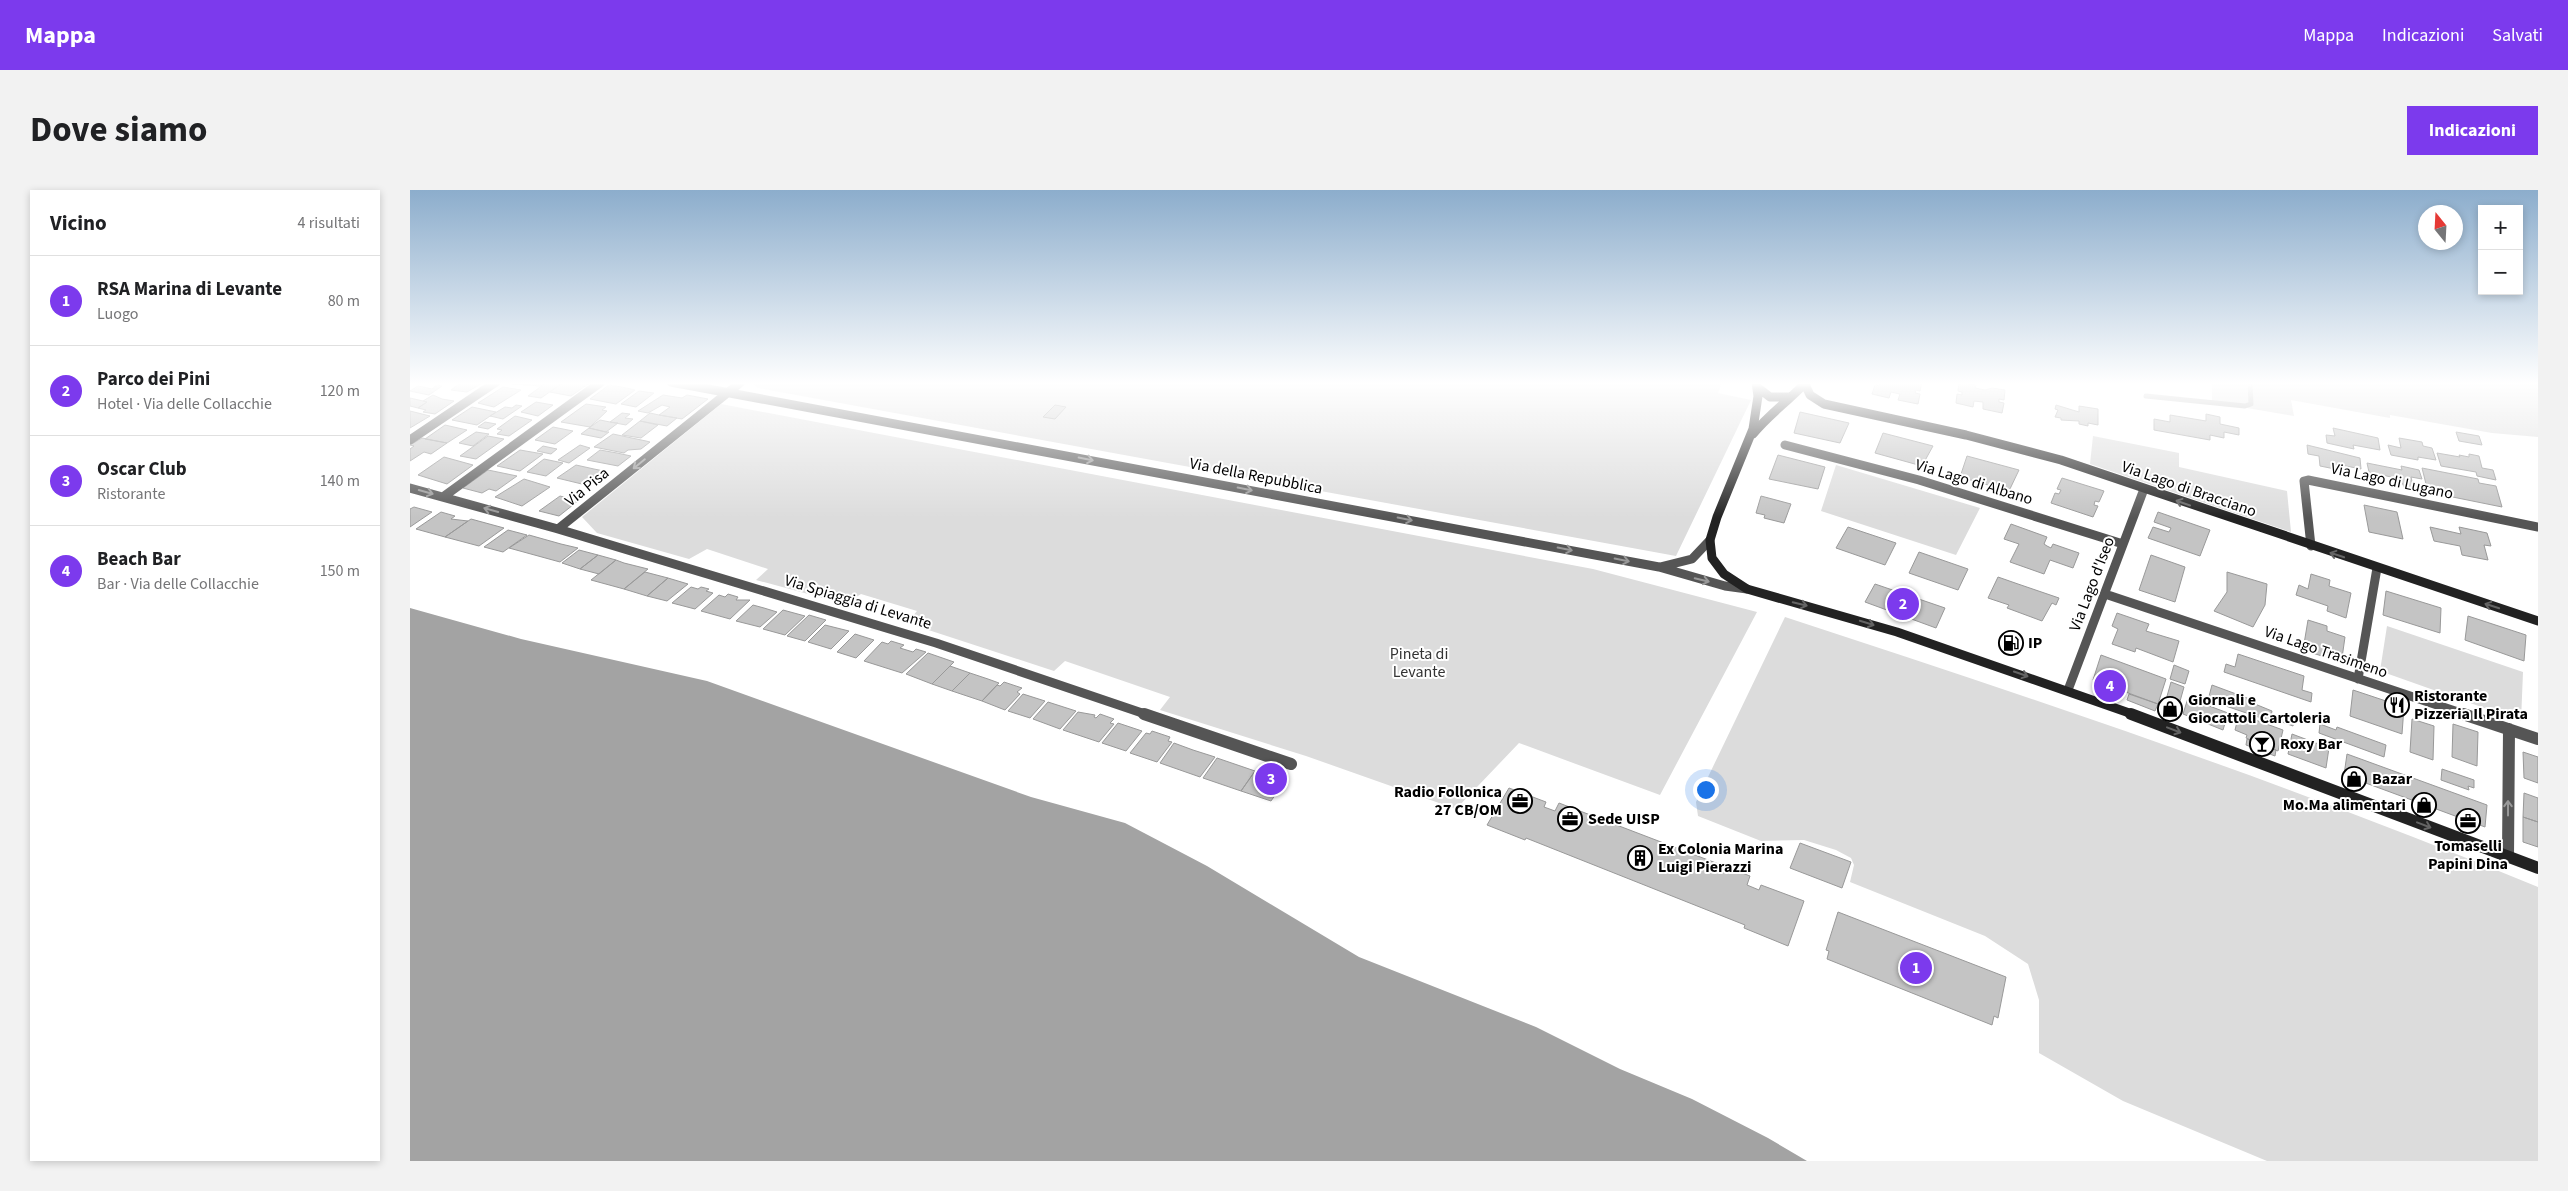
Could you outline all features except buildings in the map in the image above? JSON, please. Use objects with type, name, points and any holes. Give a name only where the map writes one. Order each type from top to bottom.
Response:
[{"type":"main road","points":[[1753,427],[1751,437],[1716,520],[1710,540],[1710,552],[1720,569],[1747,589],[1897,632],[2068,690],[2538,868]]},
{"type":"main road","points":[[1751,437],[1758,427]]},
{"type":"main road","name":"Via Lago di Bracciano","points":[[1927,427],[2018,448],[2538,621]]},
{"type":"street","points":[[410,440],[429,427]]},
{"type":"street","points":[[443,497],[539,427]]},
{"type":"street","name":"Via Pisa","points":[[558,529],[684,427]]},
{"type":"street","name":"Via della Repubblica","points":[[915,427],[1658,568],[1724,586],[1747,589]]},
{"type":"street","name":"Via Lago di Albano","points":[[1784,444],[1910,477],[2123,544]]},
{"type":"street","name":"Via Lago di Lugano","points":[[2311,546],[2304,481],[2308,480],[2538,527]]},
{"type":"street","name":"Via Spiaggia di Levante","points":[[410,488],[558,529],[936,643],[1291,764]]},
{"type":"street","name":"Via Lago d'Iseo","points":[[2068,690],[2144,489]]},
{"type":"street","name":"Via della Repubblica","points":[[1658,568],[1692,559],[1710,540]]},
{"type":"street","points":[[2358,679],[2377,568]]},
{"type":"street","name":"Via Lago Trasimeno","points":[[2105,594],[2538,739]]},
{"type":"street","points":[[2508,857],[2509,729]]},
{"type":"green space","name":"Pineta di Levante","points":[[692,427],[844,427],[1593,569],[1757,612],[1660,795],[1519,743],[1456,809],[1306,756],[1160,710],[1170,697],[1065,661],[1054,671],[907,623],[917,611],[861,594],[845,604],[756,580],[768,569],[707,549],[689,559],[597,533],[582,517]]},
{"type":"green space","points":[[973,427],[1738,427],[1676,556]]},
{"type":"green space","points":[[2460,427],[2538,427],[2538,437],[2492,433]]},
{"type":"green space","points":[[2093,436],[2179,453],[2179,467],[2287,491],[2291,532],[2090,464]]},
{"type":"green space","points":[[1836,465],[1980,508],[1956,555],[1821,511]]},
{"type":"green space","points":[[1785,617],[2070,712],[2259,779],[2352,813],[2538,887],[2538,1161],[2267,1161],[2123,1101],[2039,1053],[2039,1000],[2028,964],[1985,936],[1850,882],[1854,865],[1851,858],[1836,850],[1804,840],[1761,841],[1698,816],[1696,802]]},
{"type":"green space","points":[[2387,626],[2523,672],[2521,721],[2380,671]]},
{"type":"shaded area","points":[[410,608],[521,639],[707,681],[1031,797],[1125,823],[1207,866],[1359,957],[1536,1027],[1620,1069],[1692,1099],[1768,1138],[1807,1161],[410,1161]]},
{"type":"place","name":"Parco dei Pini","points":[[1903,604]]},
{"type":"place","name":"IP","points":[[2011,643]]},
{"type":"place","name":"Beach Bar","points":[[2110,686]]},
{"type":"place","name":"Ristorante Pizzeria Il Pirata","points":[[2397,705]]},
{"type":"place","name":"Giornali e Giocattoli Cartoleria","points":[[2170,709]]},
{"type":"place","name":"Roxy Bar","points":[[2262,744]]},
{"type":"place","name":"Oscar Club","points":[[1271,779]]},
{"type":"place","name":"Bazar","points":[[2354,779]]},
{"type":"place","name":"Radio Follonica 27 CB/OM","points":[[1520,801]]},
{"type":"place","name":"Mo.Ma alimentari","points":[[2424,805]]},
{"type":"place","name":"Sede UISP","points":[[1570,819]]},
{"type":"place","name":"Tomaselli Papini Dina","points":[[2468,821]]},
{"type":"place","name":"Ex Colonia Marina Luigi Pierazzi","points":[[1640,858]]},
{"type":"place","name":"RSA Marina di Levante","points":[[1916,968]]}]
